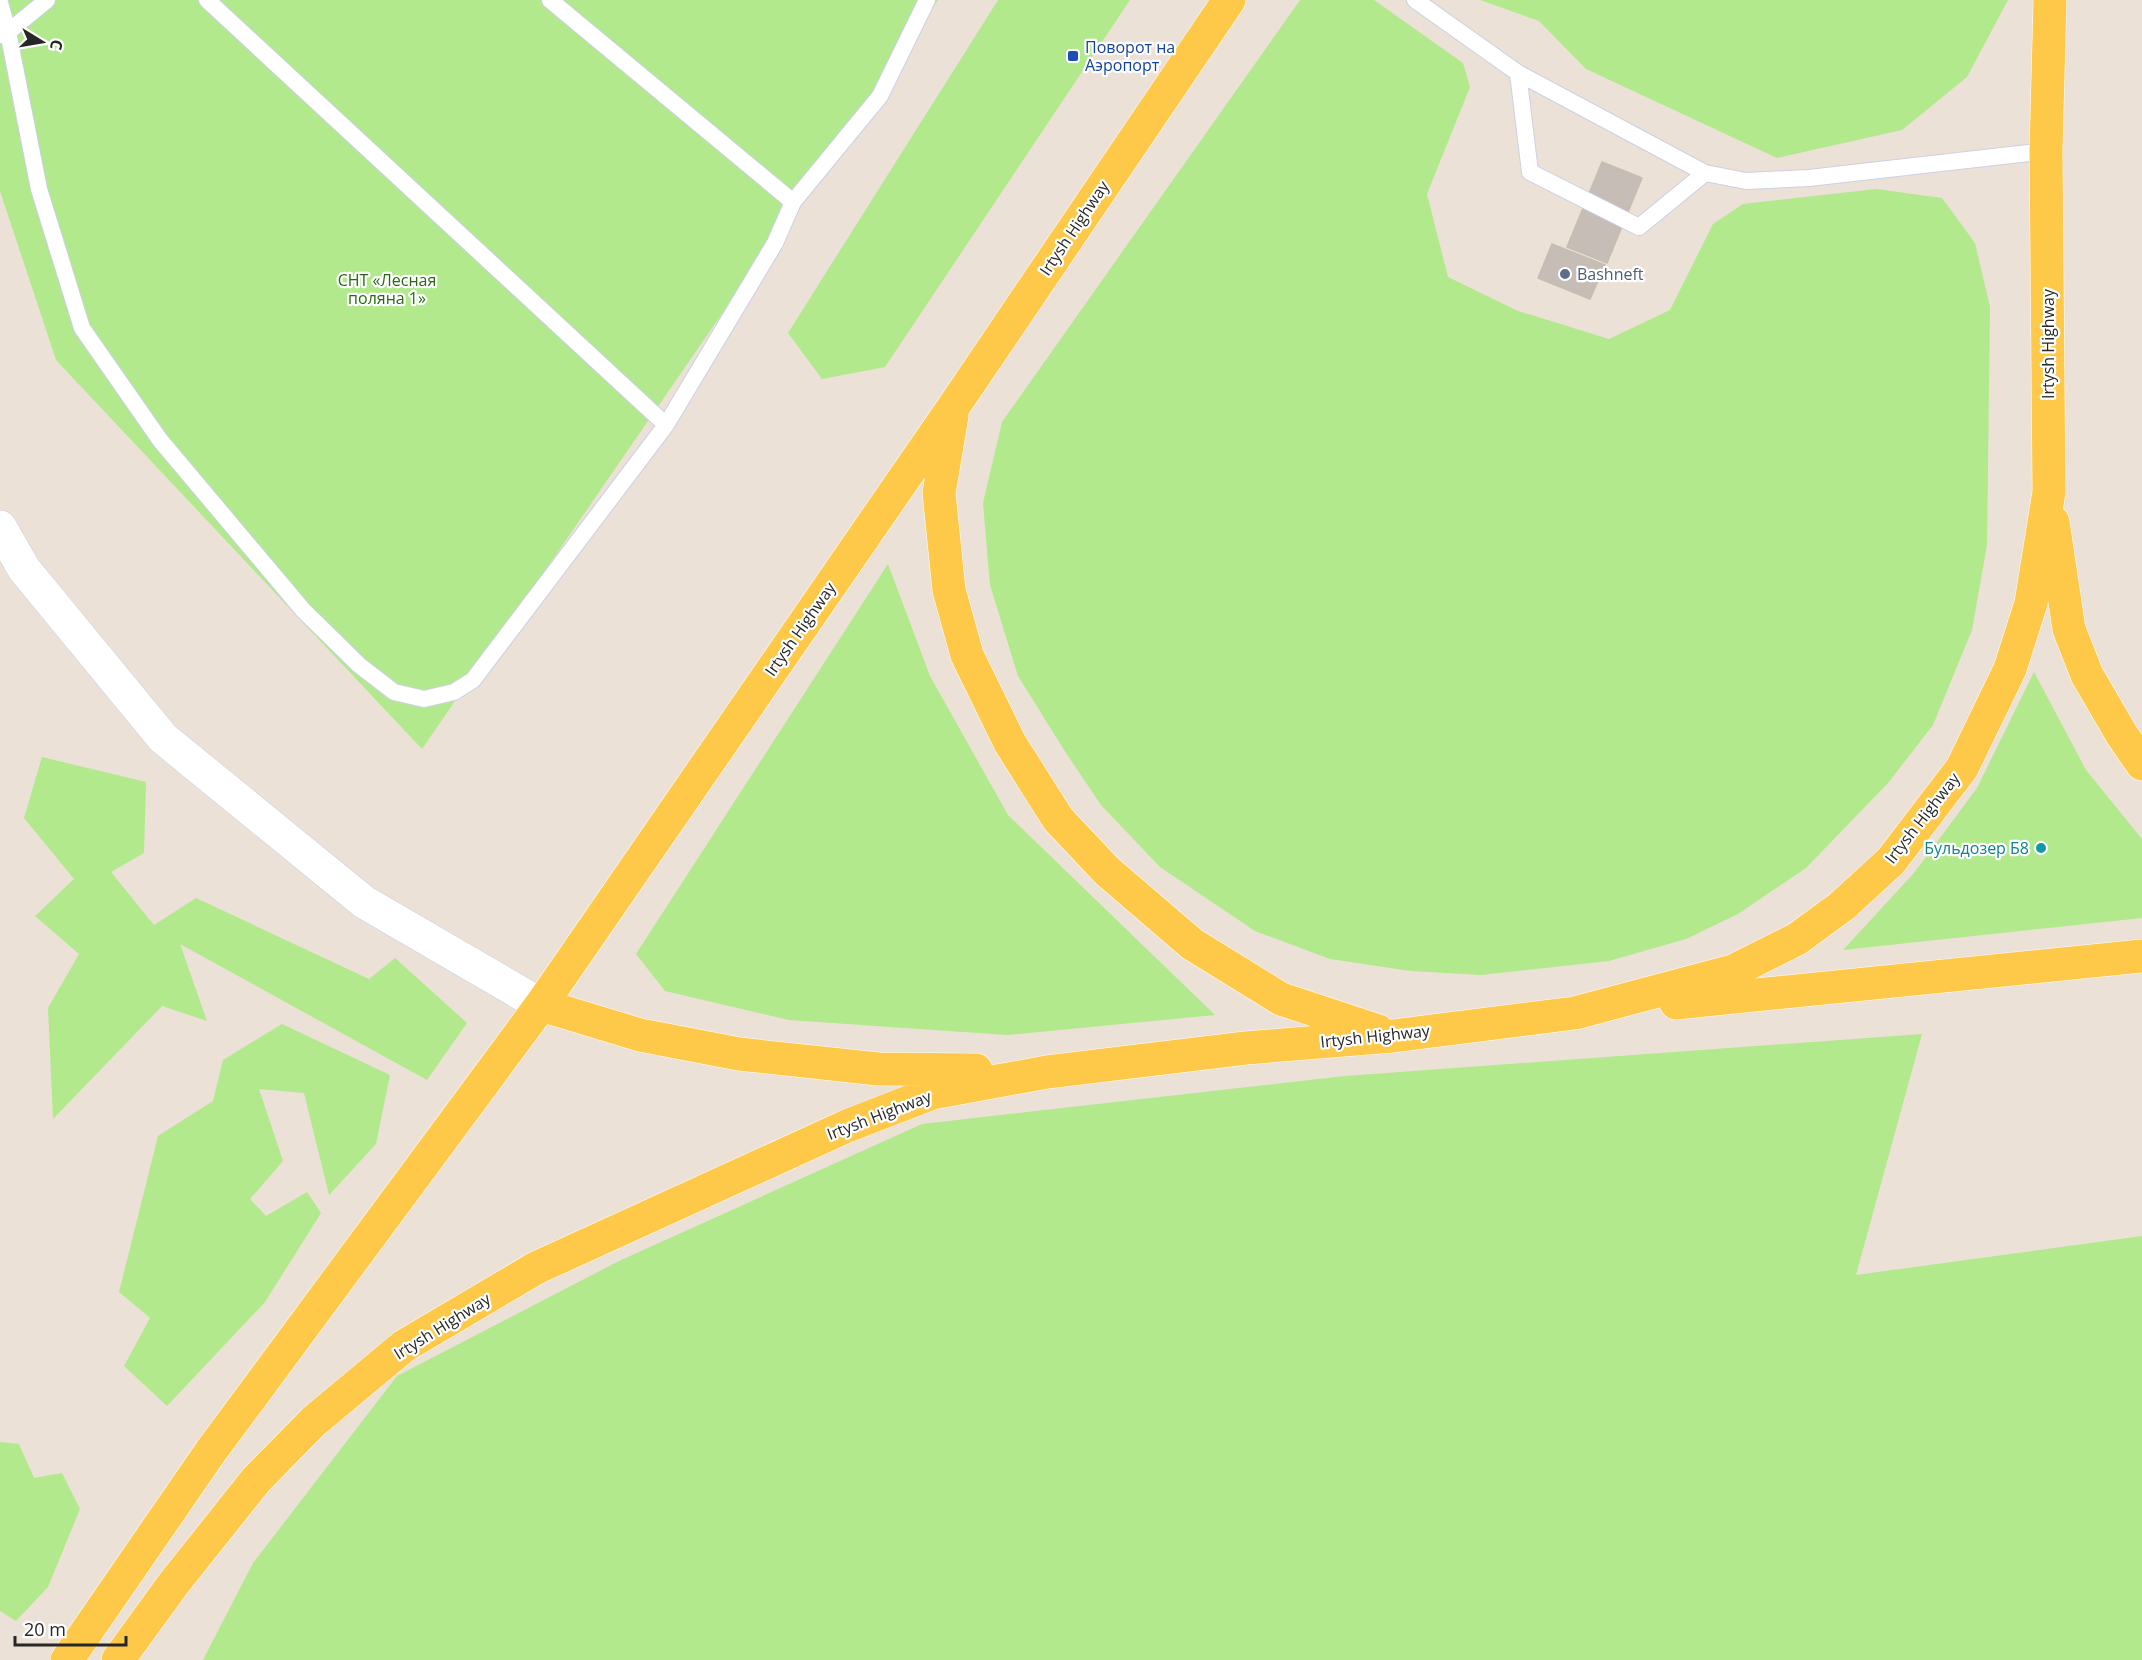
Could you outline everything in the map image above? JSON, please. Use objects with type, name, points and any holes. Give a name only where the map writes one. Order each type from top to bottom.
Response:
[{"type":"main road","name":"Irtysh Highway","points":[[67,1660],[211,1451],[541,1005],[954,406],[1229,0]]},
{"type":"main road","name":"Irtysh Highway","points":[[118,1660],[256,1480],[314,1421],[404,1346],[536,1268],[847,1126],[933,1093],[1047,1072],[1575,1013],[1733,971],[1797,939],[1842,906],[1891,861],[1962,768],[2010,669],[2031,603],[2049,492],[2046,151],[2050,0]]},
{"type":"main road","points":[[954,406],[939,493],[949,590],[967,656],[1011,743],[1058,819],[1107,871],[1192,944],[1281,999],[1393,1035]]},
{"type":"main road","points":[[2049,492],[2069,629],[2087,675],[2142,764]]},
{"type":"main road","points":[[1575,1013],[2142,956]]},
{"type":"main road","points":[[541,1005],[640,1035],[739,1054],[878,1069],[1047,1072]]},
{"type":"street","points":[[0,527],[24,569],[163,738],[364,902],[541,1005]]},
{"type":"lane","points":[[4,34],[47,0]]},
{"type":"lane","points":[[207,0],[666,425]]},
{"type":"lane","points":[[550,0],[793,202]]},
{"type":"lane","points":[[0,3],[4,34],[39,189],[82,328],[160,440],[303,610],[359,665],[394,692],[424,699],[454,692],[473,680],[666,425],[775,243],[793,202],[880,96],[927,0]]},
{"type":"lane","points":[[1415,0],[1518,73],[1705,173],[1746,181],[1809,178],[2046,151]]},
{"type":"lane","points":[[1518,73],[1530,172],[1639,227],[1705,173]]},
{"type":"green space","name":"СНТ «Лесная поляна 1»","points":[[0,0],[938,0],[422,749],[56,360],[0,191]]},
{"type":"green space","points":[[998,0],[1130,0],[885,367],[822,379],[788,333]]},
{"type":"green space","points":[[1300,0],[1374,0],[1463,63],[1470,87],[1427,194],[1448,277],[1518,311],[1609,339],[1670,310],[1713,224],[1743,204],[1876,189],[1942,198],[1975,243],[1990,307],[1987,545],[1972,630],[1933,725],[1888,783],[1806,868],[1738,914],[1686,939],[1609,961],[1481,975],[1411,971],[1330,959],[1255,931],[1160,867],[1101,805],[1018,676],[990,585],[983,503],[1002,422]]},
{"type":"green space","points":[[1480,0],[2008,0],[1967,77],[1902,130],[1777,158],[1586,69],[1539,21]]},
{"type":"green space","points":[[888,564],[930,676],[1008,815],[1215,1015],[1007,1035],[789,1020],[665,991],[636,954]]},
{"type":"green space","points":[[2034,672],[2086,770],[2142,839],[2142,918],[1843,950],[1914,873],[1977,788]]},
{"type":"green space","points":[[42,757],[146,782],[144,853],[111,872],[154,925],[196,898],[369,979],[395,958],[467,1023],[427,1080],[180,944],[207,1021],[162,1006],[53,1119],[48,1008],[79,954],[35,916],[74,879],[24,818]]},
{"type":"green space","points":[[282,1024],[390,1075],[376,1144],[329,1195],[304,1093],[259,1089],[283,1161],[250,1199],[266,1216],[307,1192],[321,1213],[265,1302],[167,1406],[124,1366],[150,1318],[119,1292],[158,1136],[213,1101],[223,1060]]},
{"type":"green space","points":[[1922,1034],[1856,1275],[2142,1236],[2142,1660],[203,1660],[253,1563],[397,1376],[619,1261],[922,1124],[1345,1076]]},
{"type":"green space","points":[[0,1442],[19,1444],[34,1478],[62,1473],[80,1509],[48,1587],[16,1621],[0,1611]]},
{"type":"building","points":[[1602,162],[1642,178],[1607,263],[1567,247]]},
{"type":"building","points":[[1552,244],[1605,265],[1590,299],[1538,278]]},
{"type":"place","name":"Поворот на Аэропорт","points":[[1073,56]]},
{"type":"place","name":"Bashneft","points":[[1565,274]]},
{"type":"place","name":"Бульдозер Б8","points":[[2041,848]]}]
